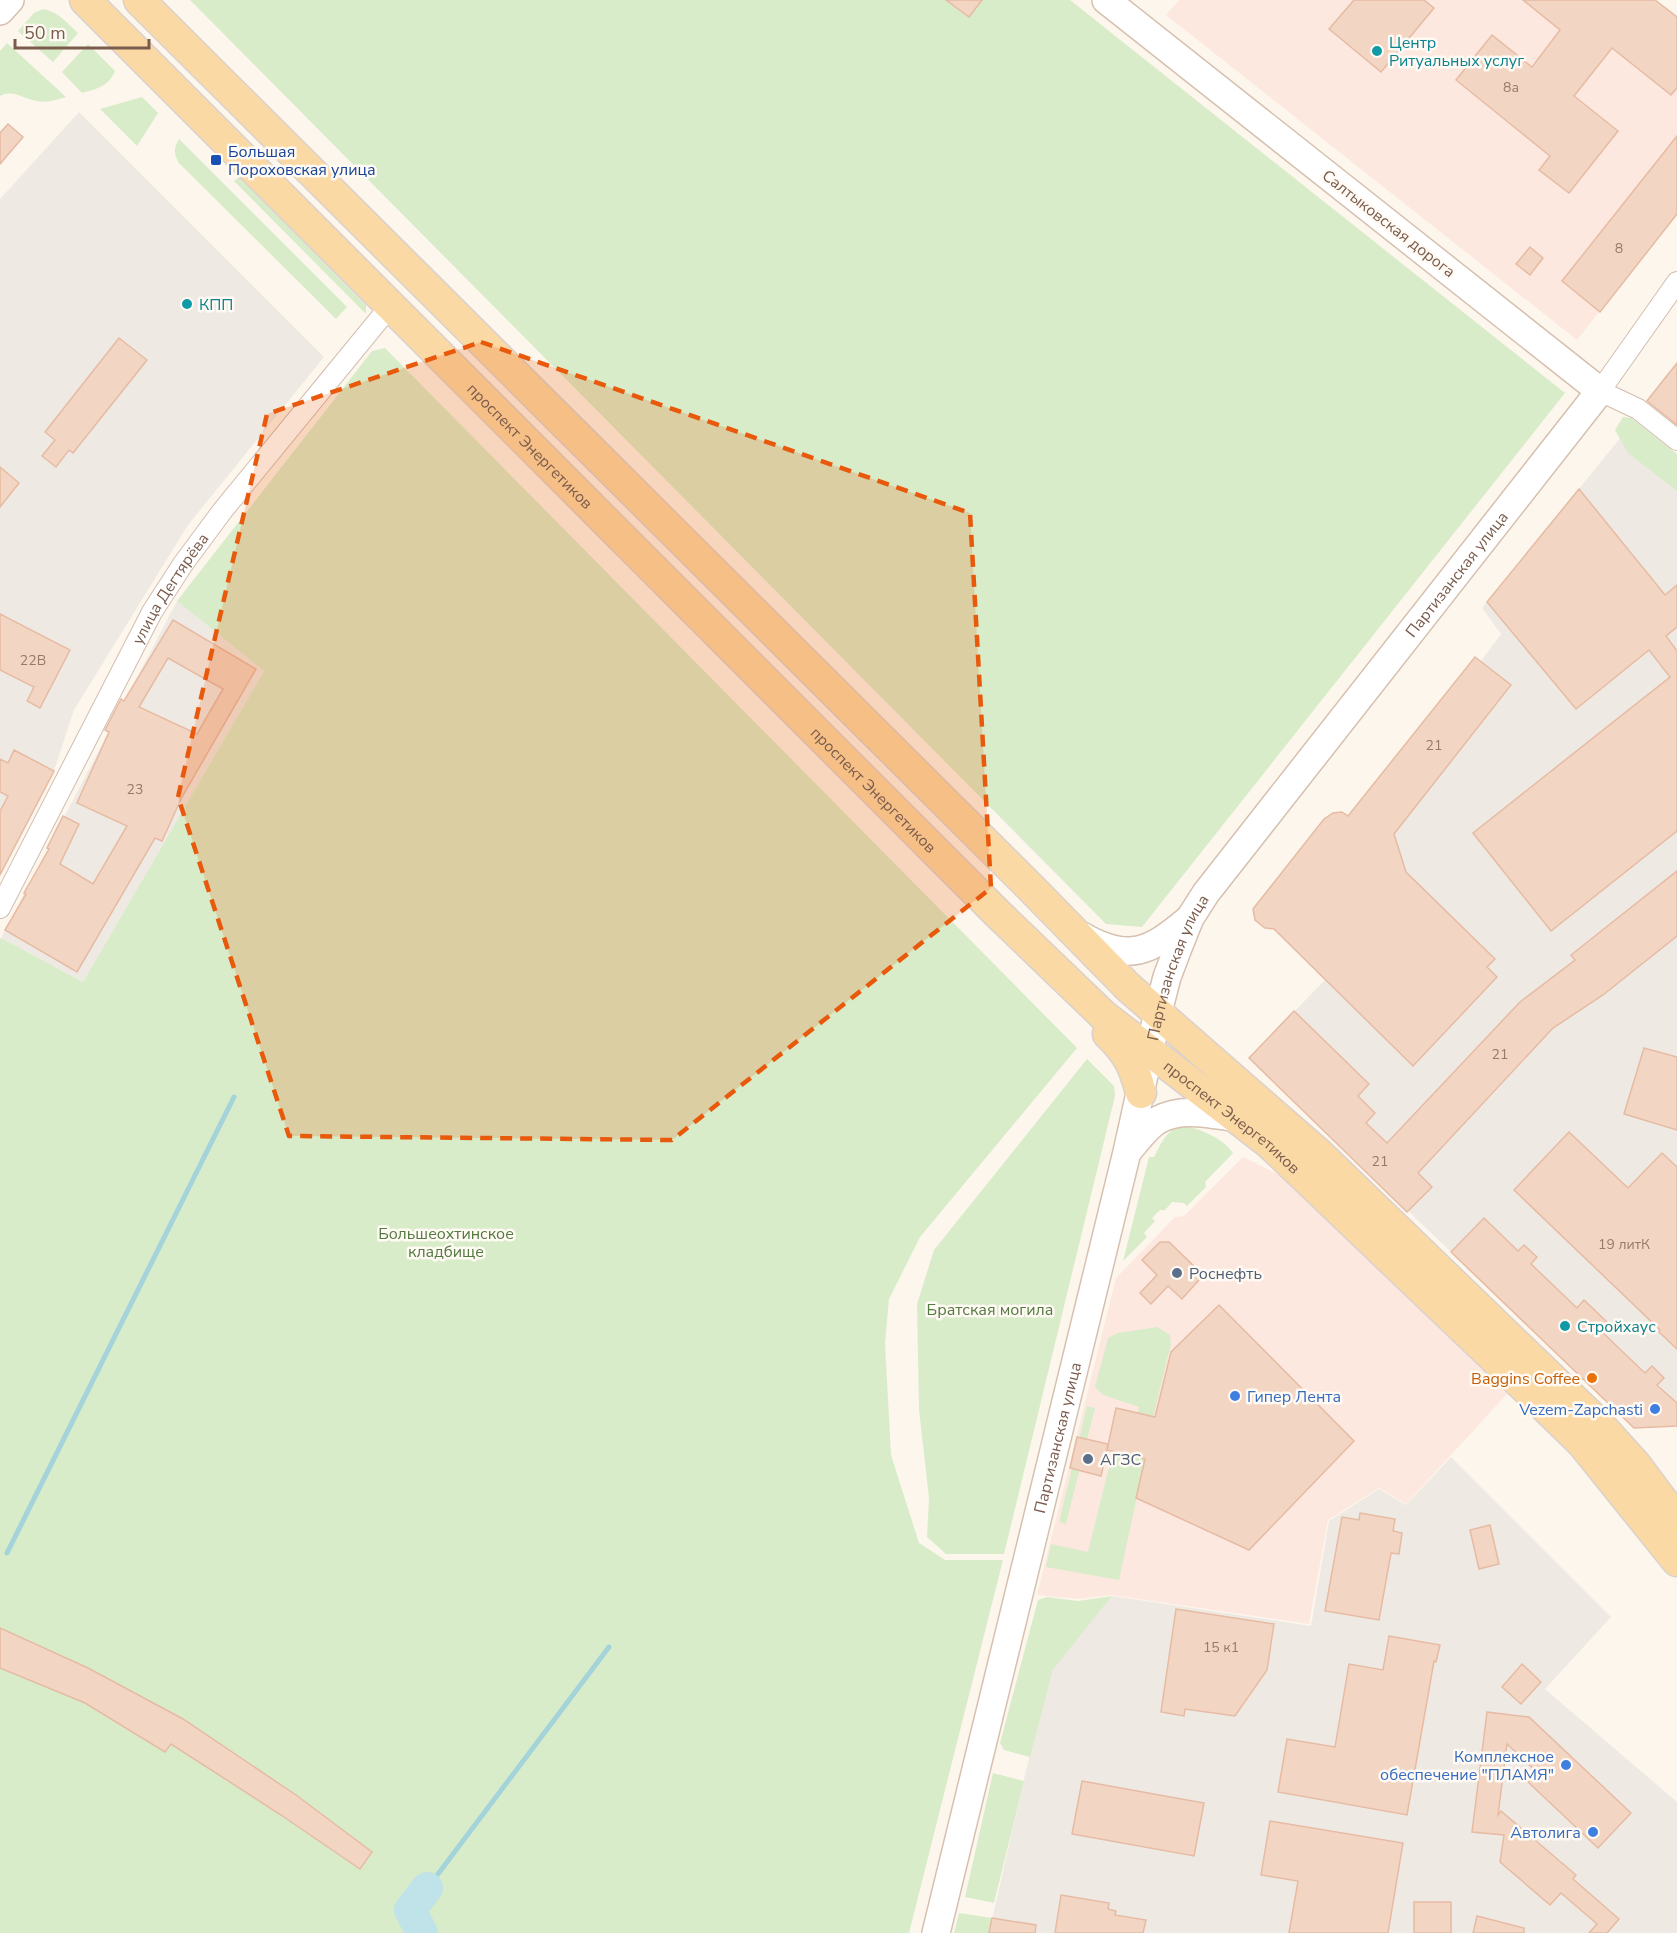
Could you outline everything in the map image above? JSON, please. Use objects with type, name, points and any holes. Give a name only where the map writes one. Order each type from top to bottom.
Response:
[{"type":"main road","name":"проспект Энергетиков","points":[[85,0],[1103,1015],[1270,1144],[1582,1443],[1677,1561]]},
{"type":"main road","name":"проспект Энергетиков","points":[[139,0],[1128,987],[1318,1153],[1599,1424],[1636,1465],[1677,1520]]},
{"type":"main road","points":[[1056,969],[1064,991],[1123,1048],[1136,1072],[1141,1093]]},
{"type":"street","points":[[0,11],[10,0]]},
{"type":"street","name":"Салтыковская дорога","points":[[1106,0],[1600,391],[1638,409],[1677,440]]},
{"type":"street","name":"Партизанская улица","points":[[936,1933],[1127,1152],[1148,1051],[1167,977],[1190,918],[1206,893],[1600,391],[1677,282]]},
{"type":"street","name":"улица Дегтярёва","points":[[0,908],[152,612],[223,510],[391,306]]},
{"type":"street","points":[[1074,931],[1116,952],[1135,952],[1170,936],[1190,918]]},
{"type":"street","points":[[1127,1152],[1157,1120],[1169,1115],[1189,1113],[1239,1118]]},
{"type":"highlighted area","points":[[481,342],[970,513],[991,888],[672,1140],[289,1136],[178,797],[267,414]]},
{"type":"shaded area","points":[[1179,0],[1655,0],[1677,17],[1677,214],[1577,340],[1166,15]]},
{"type":"shaded area","points":[[79,112],[324,357],[188,525],[74,710],[54,771],[0,875],[0,199]]},
{"type":"shaded area","points":[[1630,426],[1677,463],[1677,1402],[1484,1219],[1451,1252],[1249,1058],[1325,980],[1274,929],[1265,928],[1255,920],[1253,909],[1324,819],[1333,813],[1342,812],[1348,817],[1475,657],[1481,661],[1501,634],[1482,608]]},
{"type":"shaded area","points":[[177,601],[264,671],[83,982],[1,938]]},
{"type":"shaded area","points":[[1243,1157],[1282,1176],[1507,1394],[1406,1504],[1379,1488],[1328,1520],[1309,1624],[1111,1595],[1078,1599],[1037,1595],[1116,1278],[1175,1217],[1184,1216]]},
{"type":"shaded area","points":[[1451,1457],[1611,1617],[1545,1689],[1677,1802],[1677,1933],[989,1933],[1027,1766],[1053,1670],[1112,1596],[1311,1626],[1329,1521],[1379,1489],[1406,1505]]},
{"type":"green space","points":[[190,0],[1070,0],[1565,393],[1142,927],[1106,924]]},
{"type":"green space","points":[[43,9],[58,15],[78,33],[53,62],[18,31],[34,13]]},
{"type":"green space","points":[[7,43],[66,97],[44,102],[14,94],[0,96],[0,51]]},
{"type":"green space","points":[[88,44],[115,71],[106,83],[82,93],[62,72]]},
{"type":"green space","points":[[142,97],[158,113],[137,146],[100,109]]},
{"type":"green space","points":[[179,139],[347,307],[336,319],[179,163],[175,151]]},
{"type":"green space","points":[[239,177],[366,305],[366,314],[234,181]]},
{"type":"green space","name":"Большеохтинское кладбище","points":[[385,348],[1077,1048],[920,1237],[889,1299],[885,1343],[891,1455],[919,1543],[945,1560],[1003,1560],[909,1933],[0,1933],[0,939],[83,982],[264,671],[177,601],[372,351]]},
{"type":"green space","points":[[1623,417],[1631,418],[1677,454],[1677,491],[1628,453],[1615,430]]},
{"type":"green space","name":"Братская могила","points":[[1087,1059],[1114,1086],[1115,1096],[1004,1554],[946,1554],[927,1537],[929,1498],[919,1410],[917,1304],[934,1250]]},
{"type":"green space","points":[[1185,1126],[1212,1135],[1233,1153],[1205,1182],[1206,1187],[1187,1206],[1184,1203],[1172,1202],[1165,1210],[1160,1210],[1152,1218],[1155,1221],[1144,1233],[1147,1237],[1123,1261],[1149,1157],[1154,1157],[1169,1133]]},
{"type":"green space","points":[[1157,1327],[1170,1335],[1171,1344],[1144,1454],[1131,1446],[1139,1407],[1103,1395],[1095,1387],[1108,1338],[1118,1333]]},
{"type":"green space","points":[[1087,1406],[1095,1408],[1066,1524],[1059,1522]]},
{"type":"green space","points":[[1113,1451],[1145,1459],[1119,1580],[1046,1567],[1051,1544],[1088,1552]]},
{"type":"green space","points":[[1112,1596],[1053,1670],[1030,1757],[1004,1750],[1000,1743],[1038,1600],[1047,1597],[1078,1601]]},
{"type":"green space","points":[[993,1773],[1024,1781],[994,1903],[965,1897]]},
{"type":"green space","points":[[959,1913],[992,1918],[989,1933],[954,1933]]},
{"type":"building","points":[[946,0],[982,0],[969,17]]},
{"type":"building","name":"Центр Ритуальных услуг","points":[[1354,0],[1424,0],[1434,8],[1381,72],[1329,29]]},
{"type":"building","points":[[1523,0],[1655,0],[1677,17],[1677,88],[1671,95],[1612,48],[1574,96],[1618,131],[1569,193],[1539,170],[1550,156],[1456,80],[1492,35],[1532,67],[1560,30]]},
{"type":"building","points":[[8,124],[23,137],[0,164],[0,133]]},
{"type":"building","points":[[1677,136],[1677,214],[1600,312],[1562,281]]},
{"type":"building","points":[[1530,247],[1543,258],[1530,275],[1516,264]]},
{"type":"building","points":[[119,338],[147,360],[73,453],[69,450],[56,467],[42,456],[55,440],[45,432]]},
{"type":"building","points":[[1677,363],[1677,425],[1647,401]]},
{"type":"building","points":[[0,467],[19,483],[0,507]]},
{"type":"building","points":[[1579,489],[1665,595],[1677,585],[1677,627],[1666,636],[1677,651],[1677,831],[1551,931],[1473,833],[1670,677],[1649,650],[1576,709],[1487,602]]},
{"type":"building","points":[[0,614],[70,650],[40,708],[27,701],[34,687],[0,670]]},
{"type":"building","points":[[173,620],[256,669],[182,797],[162,841],[155,838],[77,972],[5,930],[49,849],[47,848],[63,816],[79,824],[60,864],[93,884],[127,826],[77,803],[109,732],[105,730],[121,699],[124,701]],"holes":[[[168,658],[223,689],[197,734],[139,707]]]},
{"type":"building","points":[[1475,657],[1511,685],[1394,834],[1406,872],[1495,959],[1487,967],[1497,977],[1413,1066],[1274,929],[1265,928],[1255,920],[1253,909],[1324,819],[1333,813],[1342,812],[1348,816]]},
{"type":"building","points":[[14,750],[54,771],[0,875],[0,811],[8,796],[0,792],[0,759],[8,763]]},
{"type":"building","points":[[1677,871],[1677,936],[1603,995],[1553,1028],[1418,1173],[1432,1187],[1407,1212],[1249,1058],[1294,1011],[1369,1084],[1358,1096],[1375,1113],[1366,1123],[1387,1143],[1520,1002],[1575,960],[1571,955]]},
{"type":"building","points":[[1644,1048],[1677,1057],[1677,1130],[1624,1114]]},
{"type":"building","points":[[1569,1132],[1628,1188],[1662,1153],[1677,1167],[1677,1349],[1514,1190]]},
{"type":"building","name":"Стройхаус","points":[[1484,1218],[1518,1251],[1524,1245],[1537,1257],[1531,1264],[1577,1308],[1584,1300],[1607,1322],[1600,1330],[1645,1373],[1652,1366],[1664,1378],[1657,1385],[1677,1403],[1677,1426],[1634,1428],[1451,1252]]},
{"type":"building","name":"Роснефть","points":[[1160,1242],[1169,1242],[1197,1269],[1199,1280],[1182,1299],[1168,1286],[1151,1304],[1140,1293],[1157,1275],[1142,1260]]},
{"type":"building","name":"Гипер Лента","points":[[1219,1305],[1354,1441],[1249,1550],[1136,1498],[1145,1459],[1107,1450],[1116,1408],[1155,1417],[1171,1352]]},
{"type":"building","name":"АГЗС","points":[[1077,1437],[1108,1444],[1101,1476],[1070,1468]]},
{"type":"building","points":[[1360,1513],[1395,1519],[1393,1531],[1402,1533],[1399,1554],[1391,1553],[1379,1620],[1325,1611],[1342,1517],[1359,1520]]},
{"type":"building","points":[[1490,1525],[1499,1564],[1479,1569],[1470,1530]]},
{"type":"building","points":[[1176,1609],[1274,1624],[1267,1670],[1235,1716],[1185,1709],[1184,1716],[1161,1712]]},
{"type":"building","points":[[0,1628],[88,1668],[183,1719],[296,1795],[372,1852],[360,1869],[171,1744],[165,1752],[85,1703],[0,1668]]},
{"type":"building","points":[[1389,1636],[1440,1645],[1436,1662],[1434,1661],[1407,1815],[1278,1792],[1287,1739],[1335,1747],[1349,1664],[1383,1670]]},
{"type":"building","points":[[1522,1664],[1541,1682],[1521,1704],[1502,1687]]},
{"type":"building","points":[[1487,1712],[1529,1717],[1631,1813],[1598,1848],[1528,1782],[1537,1772],[1507,1744],[1498,1815],[1501,1811],[1576,1875],[1573,1879],[1619,1919],[1607,1933],[1589,1933],[1597,1924],[1561,1893],[1550,1905],[1500,1862],[1504,1835],[1472,1832]]},
{"type":"building","points":[[1082,1781],[1204,1803],[1194,1856],[1072,1834]]},
{"type":"building","points":[[1270,1821],[1403,1843],[1388,1933],[1289,1933],[1298,1881],[1261,1875]]},
{"type":"building","points":[[1061,1895],[1109,1903],[1108,1909],[1116,1911],[1115,1915],[1146,1920],[1143,1933],[1055,1933]]},
{"type":"building","points":[[1414,1902],[1451,1902],[1451,1933],[1414,1933]]},
{"type":"building","points":[[1477,1916],[1524,1928],[1524,1933],[1473,1933]]},
{"type":"building","points":[[992,1918],[1036,1925],[1035,1933],[989,1933]]},
{"type":"waterway","points":[[7,1553],[234,1097]]},
{"type":"waterway","points":[[438,1874],[609,1647]]},
{"type":"waterway","points":[[422,1933],[410,1910],[427,1888]]},
{"type":"place","name":"Центр Ритуальных услуг","points":[[1377,51]]},
{"type":"place","name":"Большая Пороховская улица","points":[[216,160]]},
{"type":"place","name":"КПП","points":[[187,304]]},
{"type":"place","name":"Роснефть","points":[[1177,1273]]},
{"type":"place","name":"Стройхаус","points":[[1565,1326]]},
{"type":"place","name":"Baggins Coffee","points":[[1592,1378]]},
{"type":"place","name":"Гипер Лента","points":[[1235,1396]]},
{"type":"place","name":"Vezem-Zapchasti","points":[[1655,1409]]},
{"type":"place","name":"АГЗС","points":[[1088,1459]]},
{"type":"place","name":"Комплексное обеспечение \"ПЛАМЯ\"","points":[[1566,1765]]},
{"type":"place","name":"Автолига","points":[[1593,1832]]}]
